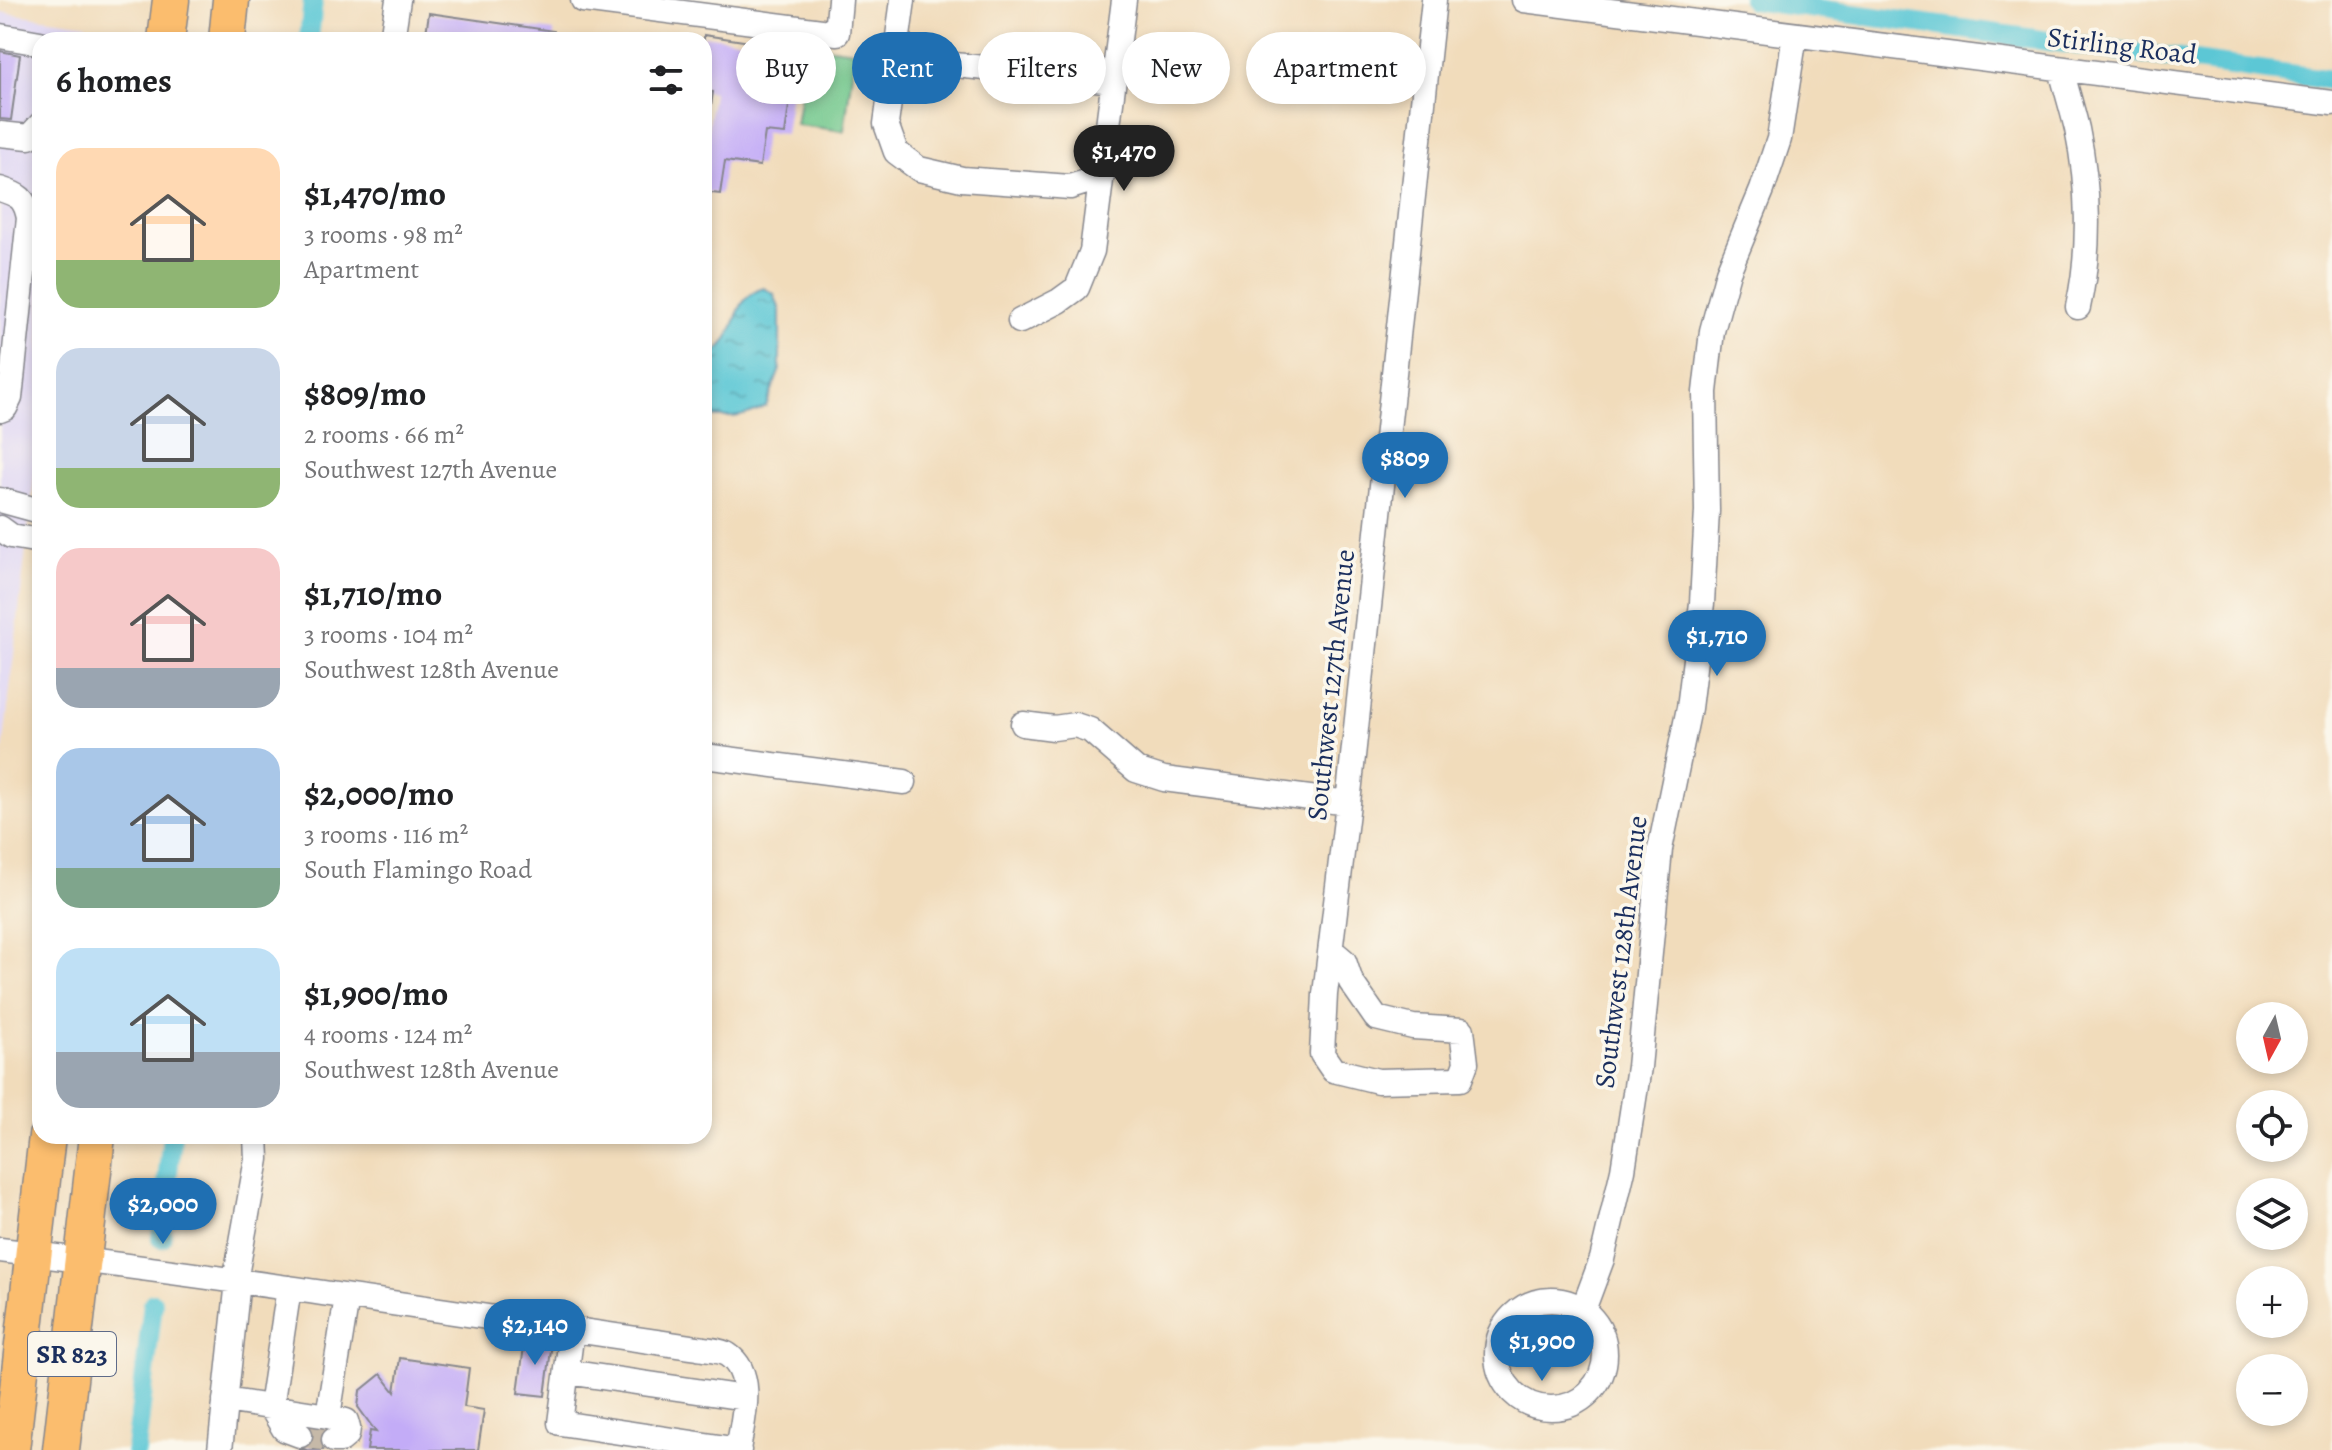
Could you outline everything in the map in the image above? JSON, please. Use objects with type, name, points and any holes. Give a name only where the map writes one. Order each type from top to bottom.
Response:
[{"type":"highway","points":[[167,32],[171,0]]},
{"type":"highway","points":[[228,32],[231,0]]},
{"type":"highway","name":"SR 823","points":[[11,1450],[17,1252],[45,1144]]},
{"type":"highway","name":"SR 823","points":[[61,1450],[96,1144]]},
{"type":"street","points":[[393,32],[398,0]]},
{"type":"street","points":[[583,0],[837,33],[840,0]]},
{"type":"street","points":[[899,32],[903,0]]},
{"type":"street","points":[[1020,321],[1077,288],[1092,251],[1124,0]]},
{"type":"street","name":"Southwest 127th Avenue","points":[[1331,950],[1344,961],[1351,982],[1376,1018],[1413,1027],[1462,1030],[1466,1063],[1460,1079],[1378,1081],[1333,1070],[1322,1054],[1325,994],[1434,0]]},
{"type":"street","name":"Stirling Road","points":[[1524,0],[2332,103]]},
{"type":"street","name":"Southwest 128th Avenue","points":[[1583,1310],[1602,1259],[1623,1170],[1640,1052],[1660,849],[1691,693],[1702,603],[1707,511],[1705,392],[1712,331],[1728,272],[1779,139],[1795,35]]},
{"type":"street","points":[[0,36],[32,42]]},
{"type":"street","points":[[962,66],[1114,81]]},
{"type":"street","points":[[2061,69],[2077,129],[2087,219],[2078,307]]},
{"type":"street","points":[[889,104],[886,124],[896,152],[919,169],[962,179],[1070,187],[1102,177]]},
{"type":"street","points":[[0,134],[29,137],[32,134]]},
{"type":"street","points":[[0,189],[16,194],[26,204],[29,218],[6,364],[10,398],[5,408],[0,410]]},
{"type":"street","points":[[0,500],[32,509]]},
{"type":"street","points":[[4,538],[32,540]]},
{"type":"street","points":[[1023,724],[1054,728],[1075,725],[1090,730],[1136,770],[1164,779],[1348,803]]},
{"type":"street","points":[[712,757],[904,782]]},
{"type":"street","points":[[220,1450],[236,1281],[257,1159],[256,1144]]},
{"type":"street","points":[[17,1252],[289,1288],[698,1348],[727,1354],[742,1370],[745,1398],[738,1450],[560,1423],[572,1330]]},
{"type":"street","points":[[289,1288],[271,1407],[284,1429],[300,1435]]},
{"type":"street","points":[[225,1400],[271,1407],[331,1428],[347,1297]]},
{"type":"street","points":[[1549,1300],[1567,1302],[1583,1310],[1602,1335],[1605,1351],[1604,1367],[1598,1382],[1588,1394],[1560,1408],[1544,1408],[1527,1403],[1512,1393],[1496,1361],[1497,1343],[1504,1326],[1531,1303],[1549,1300]]},
{"type":"street","points":[[567,1372],[745,1398]]},
{"type":"shaded area","points":[[0,12],[86,24],[85,32],[32,32],[32,496],[0,776]]},
{"type":"green space","points":[[836,49],[852,51],[844,131],[796,125],[799,104],[836,104]]},
{"type":"water","points":[[764,288],[774,294],[780,311],[780,369],[766,406],[736,417],[712,416],[712,353],[725,343],[738,312],[752,294]]},
{"type":"building","points":[[429,13],[554,31],[554,32],[426,32]]},
{"type":"building","points":[[712,36],[736,40],[736,104],[789,104],[785,134],[765,132],[760,166],[725,161],[720,194],[712,193]]},
{"type":"building","points":[[0,51],[20,55],[11,120],[0,119]]},
{"type":"building","points":[[525,1338],[552,1342],[545,1396],[518,1393]]},
{"type":"building","points":[[400,1358],[469,1368],[464,1407],[484,1410],[478,1450],[367,1450],[370,1431],[376,1432],[358,1407],[360,1391],[381,1374],[395,1392]]},
{"type":"building","points":[[313,1429],[323,1430],[319,1441],[323,1450],[298,1450],[310,1446],[314,1440]]},
{"type":"waterway","points":[[310,32],[313,0]]},
{"type":"waterway","points":[[1752,0],[2332,80]]},
{"type":"waterway","points":[[161,1238],[171,1144]]},
{"type":"waterway","points":[[136,1450],[153,1303]]},
{"type":"tunnel","points":[[300,1435],[334,1440]]}]
